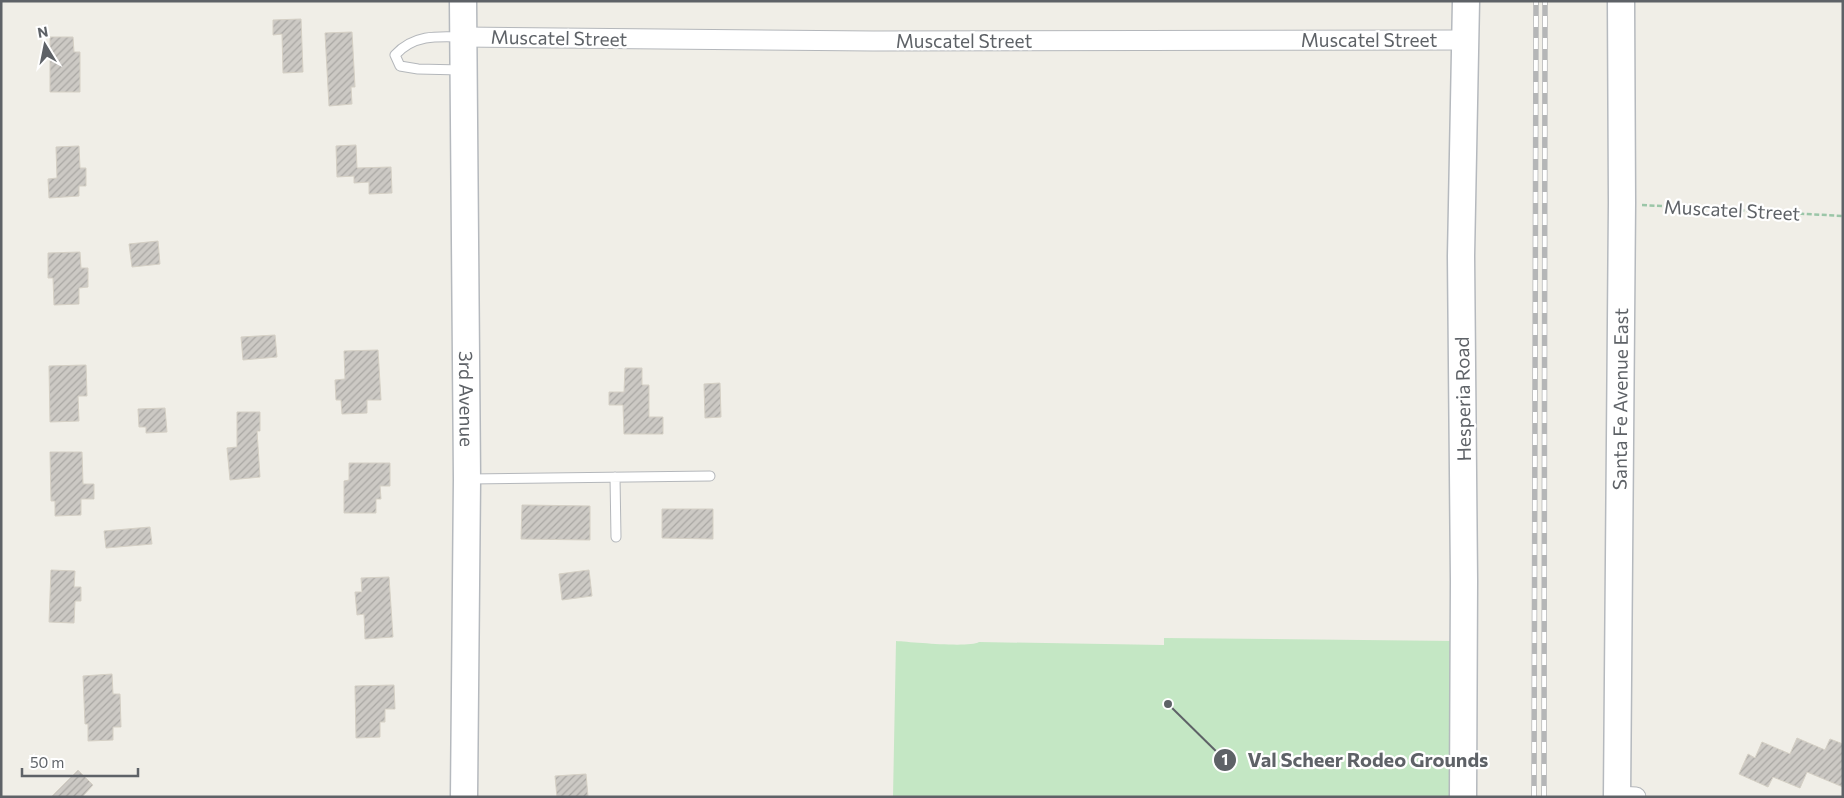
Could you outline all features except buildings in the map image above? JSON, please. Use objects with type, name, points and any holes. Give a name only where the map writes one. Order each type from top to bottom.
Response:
[{"type":"street","name":"3rd Avenue","points":[[463,1],[467,479],[464,797]]},
{"type":"street","name":"Hesperia Road","points":[[1463,797],[1464,581],[1461,256],[1466,1]]},
{"type":"street","name":"Santa Fe Avenue East","points":[[1621,1],[1623,796]]},
{"type":"street","name":"Muscatel Street","points":[[463,37],[873,41],[1466,40]]},
{"type":"lane","points":[[463,37],[424,38],[404,46],[395,55],[400,66],[418,69],[463,70]]},
{"type":"lane","points":[[467,479],[710,476]]},
{"type":"lane","points":[[615,478],[616,537]]},
{"type":"path","name":"Muscatel Street","points":[[1622,203],[1843,216]]},
{"type":"green space","points":[[1164,638],[1456,641],[1455,797],[893,797],[896,641],[952,645],[979,642],[1164,645]]},
{"type":"railway","points":[[1534,797],[1536,1]]},
{"type":"railway","points":[[1544,797],[1545,1]]},
{"type":"place","name":"Val Scheer Rodeo Grounds","points":[[1168,704]]}]
